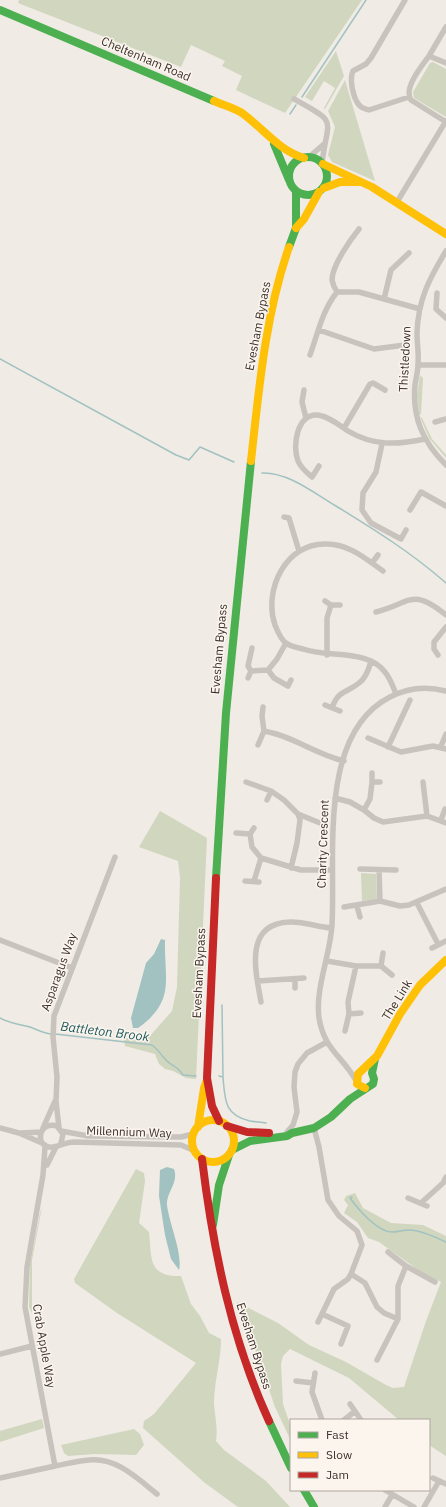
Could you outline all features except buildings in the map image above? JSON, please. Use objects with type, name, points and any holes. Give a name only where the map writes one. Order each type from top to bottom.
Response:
[{"type":"main road","name":"Cheltenham Road","points":[[0,10],[240,112],[257,125],[274,144],[295,156],[306,157]]},
{"type":"main road","name":"Cheltenham Road","points":[[274,144],[290,182]]},
{"type":"main road","points":[[363,182],[340,182],[307,196],[296,191],[290,182],[289,176],[293,164],[306,157],[363,182],[446,234]]},
{"type":"main road","points":[[321,190],[327,178],[322,163]]},
{"type":"main road","name":"Evesham Bypass","points":[[296,228],[304,219],[321,190]]},
{"type":"main road","name":"Evesham Bypass","points":[[198,1127],[207,1078],[220,804],[228,681],[244,518],[265,338],[282,268],[296,228],[296,191]]},
{"type":"main road","name":"The Link","points":[[227,1126],[260,1134],[289,1132],[314,1128],[331,1117],[350,1099],[360,1079],[375,1059],[417,987],[430,972],[446,960]]},
{"type":"main road","name":"The Link","points":[[360,1079],[373,1084],[374,1079],[372,1074],[375,1059]]},
{"type":"main road","points":[[360,1079],[372,1074]]},
{"type":"main road","name":"Evesham Bypass","points":[[207,1078],[210,1089],[211,1107],[219,1121]]},
{"type":"main road","points":[[209,1121],[219,1121],[227,1126],[234,1139],[230,1153],[218,1162],[202,1159],[195,1151],[192,1140],[193,1134],[198,1127],[209,1121]]},
{"type":"main road","name":"The Link","points":[[230,1153],[250,1141],[287,1136],[289,1132]]},
{"type":"main road","name":"Evesham Bypass","points":[[213,1225],[218,1185],[230,1153]]},
{"type":"main road","name":"Evesham Bypass","points":[[202,1159],[209,1215],[213,1225],[221,1276],[243,1357],[271,1427],[290,1466]]},
{"type":"main road","points":[[305,1491],[314,1507]]},
{"type":"street","points":[[405,0],[372,58],[353,71],[351,80],[358,104],[363,109],[369,110],[409,97]]},
{"type":"street","points":[[397,202],[446,122],[411,100],[409,97],[409,88],[446,27]]},
{"type":"street","points":[[429,56],[446,63]]},
{"type":"street","points":[[294,99],[323,116],[328,121],[329,129],[324,144],[322,163]]},
{"type":"street","points":[[306,157],[324,144]]},
{"type":"street","points":[[337,292],[333,284],[333,275],[346,246],[359,229]]},
{"type":"street","name":"Thistledown","points":[[446,251],[426,284],[420,309],[417,335],[418,365],[415,384],[415,410],[417,421],[432,451],[446,465]]},
{"type":"street","points":[[384,299],[391,270],[409,253]]},
{"type":"street","points":[[337,292],[359,292],[420,309]]},
{"type":"street","points":[[310,355],[327,304],[337,292]]},
{"type":"street","points":[[437,293],[436,309],[446,318]]},
{"type":"street","points":[[319,330],[374,349],[405,345]]},
{"type":"street","points":[[418,365],[440,367],[446,365]]},
{"type":"street","points":[[344,428],[370,384],[373,383],[385,390]]},
{"type":"street","points":[[304,390],[302,402],[306,418]]},
{"type":"street","points":[[319,466],[312,477],[303,469],[298,460],[296,441],[301,425],[306,418],[318,415],[334,421],[344,428],[372,442],[382,444],[401,443],[425,439]]},
{"type":"street","points":[[435,422],[446,419]]},
{"type":"street","points":[[382,444],[376,472],[363,493],[362,510],[371,522],[401,539],[406,530]]},
{"type":"street","points":[[410,510],[421,492],[446,506]]},
{"type":"street","points":[[284,516],[289,518],[300,551]]},
{"type":"street","points":[[383,571],[354,551],[334,544],[319,544],[300,551],[283,568],[272,595],[274,620],[286,643],[315,653],[372,661],[385,672],[396,694]]},
{"type":"street","points":[[372,563],[378,555]]},
{"type":"street","points":[[376,612],[390,609],[412,598],[426,601],[446,615]]},
{"type":"street","points":[[325,602],[331,605],[340,605]]},
{"type":"street","points":[[327,655],[327,618],[331,605]]},
{"type":"street","points":[[438,655],[434,649],[434,642],[446,627]]},
{"type":"street","points":[[251,671],[268,670],[277,660],[286,643]]},
{"type":"street","points":[[251,671],[248,666],[252,648]]},
{"type":"street","points":[[332,708],[334,701],[340,693],[359,683],[364,678],[372,661]]},
{"type":"street","points":[[268,670],[274,678],[288,686],[292,680]]},
{"type":"street","points":[[248,678],[251,671]]},
{"type":"street","name":"Charity Crescent","points":[[360,1079],[334,1054],[327,1042],[320,1023],[318,1004],[332,928],[332,821],[335,798],[344,761],[353,734],[370,710],[383,700],[396,694],[424,688],[446,691]]},
{"type":"street","points":[[388,747],[410,700]]},
{"type":"street","points":[[325,705],[340,711]]},
{"type":"street","points":[[258,745],[264,730],[262,716],[263,707]]},
{"type":"street","points":[[264,730],[286,736],[318,753],[344,761]]},
{"type":"street","points":[[368,738],[401,752],[425,746],[444,747],[446,734]]},
{"type":"street","points":[[364,810],[370,799],[372,773]]},
{"type":"street","points":[[246,782],[271,791],[284,800],[298,814],[320,823]]},
{"type":"street","points":[[372,782],[380,782]]},
{"type":"street","points":[[423,782],[427,816]]},
{"type":"street","points":[[267,800],[271,791]]},
{"type":"street","points":[[335,798],[350,802],[374,818],[383,822],[427,816],[443,821],[445,809]]},
{"type":"street","points":[[291,868],[297,843],[300,820],[298,814]]},
{"type":"street","points":[[254,828],[250,834],[252,846],[261,858],[291,868],[312,872],[332,870]]},
{"type":"street","points":[[236,833],[250,834]]},
{"type":"street","name":"Asparagus Way","points":[[60,1129],[56,1101],[57,1077],[53,1034],[54,1016],[115,857]]},
{"type":"street","points":[[245,881],[256,881],[261,858]]},
{"type":"street","points":[[360,869],[396,870]]},
{"type":"street","points":[[379,870],[380,901]]},
{"type":"street","points":[[344,907],[380,901],[400,906],[417,903],[446,889]]},
{"type":"street","points":[[417,903],[438,944]]},
{"type":"street","points":[[357,906],[360,917]]},
{"type":"street","points":[[261,1002],[254,960],[255,950],[259,940],[268,929],[277,924],[287,922],[332,928]]},
{"type":"street","points":[[0,940],[72,968]]},
{"type":"street","points":[[432,948],[446,941]]},
{"type":"street","points":[[381,966],[383,953]]},
{"type":"street","points":[[327,961],[356,966],[381,966],[392,975]]},
{"type":"street","points":[[345,1031],[349,1014],[348,1002],[356,966]]},
{"type":"street","points":[[258,981],[304,978]]},
{"type":"street","points":[[295,979],[295,988]]},
{"type":"street","points":[[349,1014],[361,1013]]},
{"type":"street","points":[[289,1132],[297,1117],[297,1107],[294,1099],[295,1072],[298,1064],[304,1056],[327,1042]]},
{"type":"street","name":"Asparagus Way","points":[[42,1130],[56,1101]]},
{"type":"street","name":"Millennium Way","points":[[19,1133],[42,1130],[50,1125],[88,1136],[181,1137],[193,1134]]},
{"type":"street","name":"Millennium Way","points":[[0,1128],[19,1133],[44,1145],[56,1147]]},
{"type":"street","points":[[314,1128],[328,1200],[339,1216],[358,1231],[362,1245],[351,1274],[348,1279],[334,1289],[318,1322]]},
{"type":"street","points":[[56,1147],[63,1139],[60,1129]]},
{"type":"street","points":[[42,1130],[40,1136],[44,1145]]},
{"type":"street","name":"Millennium Way","points":[[61,1143],[182,1145],[195,1151]]},
{"type":"street","name":"Crab Apple Way","points":[[44,1145],[43,1175],[27,1267],[25,1307],[54,1466]]},
{"type":"street","name":"Crab Apple Way","points":[[43,1175],[50,1157],[56,1147]]},
{"type":"street","points":[[421,1203],[445,1184],[446,1177]]},
{"type":"street","points":[[408,1198],[427,1206]]},
{"type":"street","points":[[388,1252],[406,1266],[435,1282]]},
{"type":"street","points":[[377,1360],[398,1319],[398,1286],[406,1266]]},
{"type":"street","points":[[351,1274],[365,1283],[377,1307],[384,1313],[398,1319]]},
{"type":"street","points":[[322,1314],[348,1326],[341,1344]]},
{"type":"street","points":[[0,1354],[32,1346]]},
{"type":"street","points":[[315,1373],[313,1383],[314,1399],[322,1419]]},
{"type":"street","points":[[296,1381],[313,1383]]},
{"type":"street","points":[[350,1404],[360,1419]]},
{"type":"street","points":[[345,1419],[354,1412]]},
{"type":"street","points":[[0,1478],[90,1459],[105,1460],[123,1467],[157,1494]]},
{"type":"street","points":[[433,1478],[446,1484]]},
{"type":"street","points":[[424,1507],[439,1481]]},
{"type":"street","points":[[386,1491],[414,1507]]},
{"type":"street","points":[[385,1507],[392,1495]]},
{"type":"green space","points":[[19,0],[362,0],[285,113],[236,90],[242,76],[222,66],[225,61],[191,45],[181,67],[18,3]]},
{"type":"green space","points":[[336,51],[344,76],[325,109],[324,108],[335,88],[324,81],[312,101],[305,97]]},
{"type":"green space","points":[[433,62],[446,69],[446,117],[414,98],[413,92],[430,63]]},
{"type":"green space","points":[[345,80],[375,181],[332,162],[328,155],[335,127],[328,111]]},
{"type":"green space","points":[[420,375],[423,378],[421,414],[419,415],[417,395]]},
{"type":"green space","points":[[420,417],[422,418],[432,439],[446,455],[446,458],[429,438]]},
{"type":"green space","points":[[160,811],[207,838],[196,1079],[186,1078],[173,1071],[165,1069],[159,1064],[155,1054],[125,1046],[124,1038],[149,1037],[172,1011],[177,987],[180,878],[178,861],[139,847]]},
{"type":"green space","points":[[361,873],[376,874],[377,899],[362,901]]},
{"type":"green space","points":[[136,1169],[144,1173],[145,1181],[139,1223],[149,1232],[153,1264],[162,1273],[181,1276],[191,1304],[200,1316],[209,1333],[221,1339],[214,1396],[217,1427],[216,1441],[224,1450],[266,1481],[290,1507],[238,1507],[205,1483],[143,1428],[144,1421],[154,1414],[196,1363],[117,1313],[75,1283],[74,1279]]},
{"type":"green space","points":[[355,1193],[363,1208],[391,1223],[423,1225],[446,1236],[446,1456],[430,1446],[430,1419],[398,1419],[349,1378],[290,1349],[283,1356],[281,1364],[283,1404],[290,1424],[290,1439],[275,1407],[252,1340],[243,1323],[237,1302],[278,1323],[309,1345],[346,1362],[386,1385],[393,1388],[404,1387],[441,1282],[421,1272],[379,1242],[368,1238],[357,1222],[344,1213],[348,1205],[344,1200],[346,1196]]},
{"type":"green space","points":[[42,1207],[32,1260],[32,1313],[29,1307],[30,1265]]},
{"type":"green space","points":[[42,1419],[44,1428],[0,1442],[0,1431]]},
{"type":"green space","points":[[134,1429],[140,1434],[144,1445],[136,1455],[95,1454],[68,1456],[64,1453],[61,1445]]},
{"type":"water","points":[[161,939],[165,940],[166,978],[163,999],[150,1018],[138,1028],[133,1028],[131,1018],[146,963],[154,954]]},
{"type":"water","points":[[167,1167],[174,1169],[175,1174],[174,1183],[168,1196],[167,1205],[179,1256],[179,1270],[171,1259],[165,1235],[159,1196],[160,1170]]},
{"type":"waterway","points":[[302,97],[366,0]]},
{"type":"waterway","points":[[290,114],[296,105]]},
{"type":"waterway","points":[[0,359],[176,455],[189,460],[200,447],[234,462]]},
{"type":"waterway","points":[[262,473],[281,476],[300,484],[393,542],[446,583]]},
{"type":"waterway","points":[[222,1005],[223,1077]]},
{"type":"waterway","name":"Battleton Brook","points":[[0,1018],[11,1023],[51,1034]]},
{"type":"waterway","name":"Battleton Brook","points":[[55,1034],[152,1045],[183,1075],[196,1076]]},
{"type":"waterway","name":"Battleton Brook","points":[[219,1076],[223,1077],[224,1093],[231,1111],[241,1118],[266,1123]]},
{"type":"waterway","points":[[352,1197],[350,1198],[363,1214],[381,1229],[393,1232],[413,1230],[428,1234],[446,1242]]},
{"type":"traffic: fast","points":[[0,10],[214,101]]},
{"type":"traffic: fast","points":[[274,144],[289,180]]},
{"type":"traffic: fast","points":[[304,157],[312,157],[319,160],[324,165],[327,176],[324,187],[319,192],[312,195],[304,195],[297,192],[292,187],[289,180],[289,172],[292,165],[297,160],[304,157]]},
{"type":"traffic: fast","points":[[289,247],[296,228],[296,191]]},
{"type":"traffic: fast","points":[[216,878],[226,713],[251,461]]},
{"type":"traffic: fast","points":[[232,1150],[250,1141],[287,1136],[292,1133],[314,1128],[331,1117],[350,1099],[373,1084],[374,1079],[372,1073],[375,1059]]},
{"type":"traffic: fast","points":[[213,1225],[219,1185],[229,1155]]},
{"type":"traffic: fast","points":[[269,1421],[290,1466]]},
{"type":"traffic: fast","points":[[305,1491],[314,1507]]},
{"type":"traffic: slow","points":[[214,101],[242,113],[286,150],[304,158]]},
{"type":"traffic: slow","points":[[323,164],[372,187],[446,234]]},
{"type":"traffic: slow","points":[[324,188],[340,182],[361,182]]},
{"type":"traffic: slow","points":[[296,228],[304,219],[319,192]]},
{"type":"traffic: slow","points":[[251,461],[264,353],[274,299],[289,247]]},
{"type":"traffic: slow","points":[[365,1088],[357,1084],[358,1074],[377,1056],[400,1014],[420,985],[446,960]]},
{"type":"traffic: slow","points":[[198,1127],[204,1088],[207,1080]]},
{"type":"traffic: slow","points":[[213,1120],[228,1126],[234,1141],[228,1156],[213,1162],[198,1156],[192,1141],[198,1126],[213,1120]]},
{"type":"traffic: jam","points":[[216,878],[207,1078],[212,1106],[219,1121]]},
{"type":"traffic: jam","points":[[227,1126],[247,1132],[269,1133]]},
{"type":"traffic: jam","points":[[202,1159],[206,1193],[225,1293],[244,1358],[269,1421]]}]
